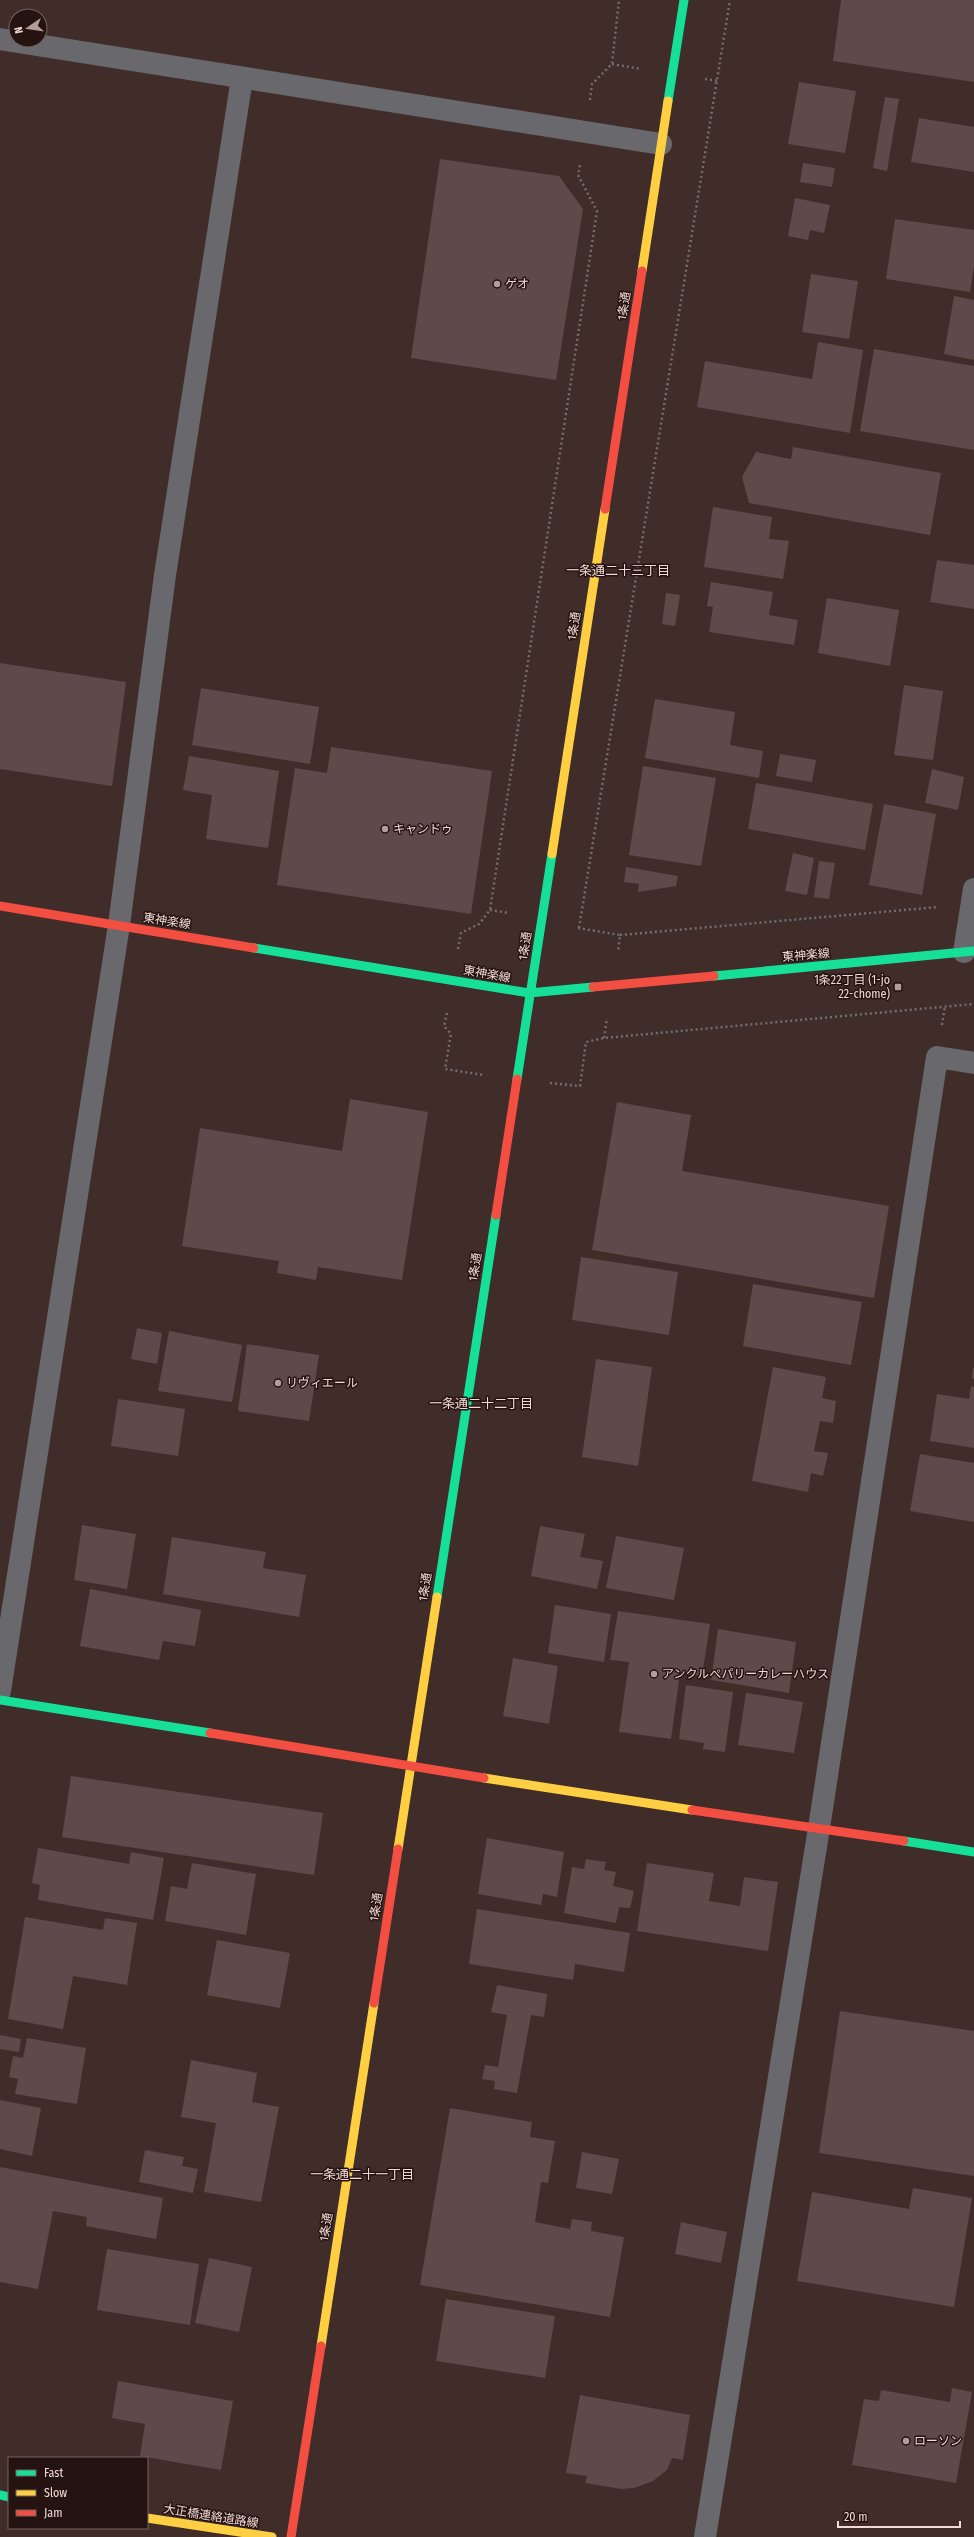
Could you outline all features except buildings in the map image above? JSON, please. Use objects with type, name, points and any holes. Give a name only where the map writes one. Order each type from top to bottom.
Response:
[{"type":"main road","name":"1条通","points":[[291,2537],[684,0]]},
{"type":"main road","name":"東神楽線","points":[[0,906],[529,993],[969,952]]},
{"type":"main road","points":[[0,1700],[327,1751],[410,1767],[974,1852]]},
{"type":"main road","name":"大正橋連絡道路線","points":[[148,2518],[272,2537]]},
{"type":"street","points":[[0,39],[661,144]]},
{"type":"street","points":[[0,1691],[119,925],[165,575],[242,78]]},
{"type":"street","points":[[969,952],[973,896]]},
{"type":"street","points":[[705,2537],[819,1828],[937,1058],[974,1063]]},
{"type":"path","points":[[592,84],[612,64],[619,0]]},
{"type":"path","points":[[579,928],[730,0]]},
{"type":"path","points":[[578,174],[597,211],[490,910],[479,924],[460,933],[454,980],[444,1026],[451,1034],[445,1068],[516,1080],[580,1086],[586,1042],[604,1038],[974,1004]]},
{"type":"path","points":[[620,936],[973,896]]},
{"type":"traffic: fast","points":[[668,101],[684,0]]},
{"type":"traffic: fast","points":[[517,1079],[552,854]]},
{"type":"traffic: fast","points":[[254,948],[529,993],[593,987]]},
{"type":"traffic: fast","points":[[714,976],[974,951]]},
{"type":"traffic: fast","points":[[437,1597],[496,1215]]},
{"type":"traffic: fast","points":[[0,1700],[210,1733]]},
{"type":"traffic: fast","points":[[904,1841],[974,1852]]},
{"type":"traffic: fast","points":[[0,2495],[8,2497]]},
{"type":"traffic: slow","points":[[642,271],[668,101]]},
{"type":"traffic: slow","points":[[552,854],[605,509]]},
{"type":"traffic: slow","points":[[398,1849],[437,1597]]},
{"type":"traffic: slow","points":[[484,1778],[692,1810]]},
{"type":"traffic: slow","points":[[321,2346],[374,2003]]},
{"type":"traffic: slow","points":[[148,2518],[272,2537]]},
{"type":"traffic: jam","points":[[605,509],[642,271]]},
{"type":"traffic: jam","points":[[0,906],[254,948]]},
{"type":"traffic: jam","points":[[593,987],[714,976]]},
{"type":"traffic: jam","points":[[496,1215],[517,1079]]},
{"type":"traffic: jam","points":[[210,1733],[484,1778]]},
{"type":"traffic: jam","points":[[692,1810],[904,1841]]},
{"type":"traffic: jam","points":[[374,2003],[398,1849]]},
{"type":"traffic: jam","points":[[291,2537],[321,2346]]},
{"type":"place","name":"ゲオ","points":[[497,284]]},
{"type":"place","name":"キャンドゥ","points":[[385,829]]},
{"type":"place","name":"1条22丁目 (1-jo 22-chome)","points":[[898,987]]},
{"type":"place","name":"リヴィエール","points":[[278,1383]]},
{"type":"place","name":"アンクルぺパリーカレーハウス","points":[[654,1674]]},
{"type":"place","name":"ローソン","points":[[906,2441]]},
{"type":"district","name":"一条通二十三丁目","points":[[618,570]]},
{"type":"district","name":"一条通二十二丁目","points":[[481,1403]]},
{"type":"district","name":"一条通二十一丁目","points":[[362,2174]]}]
